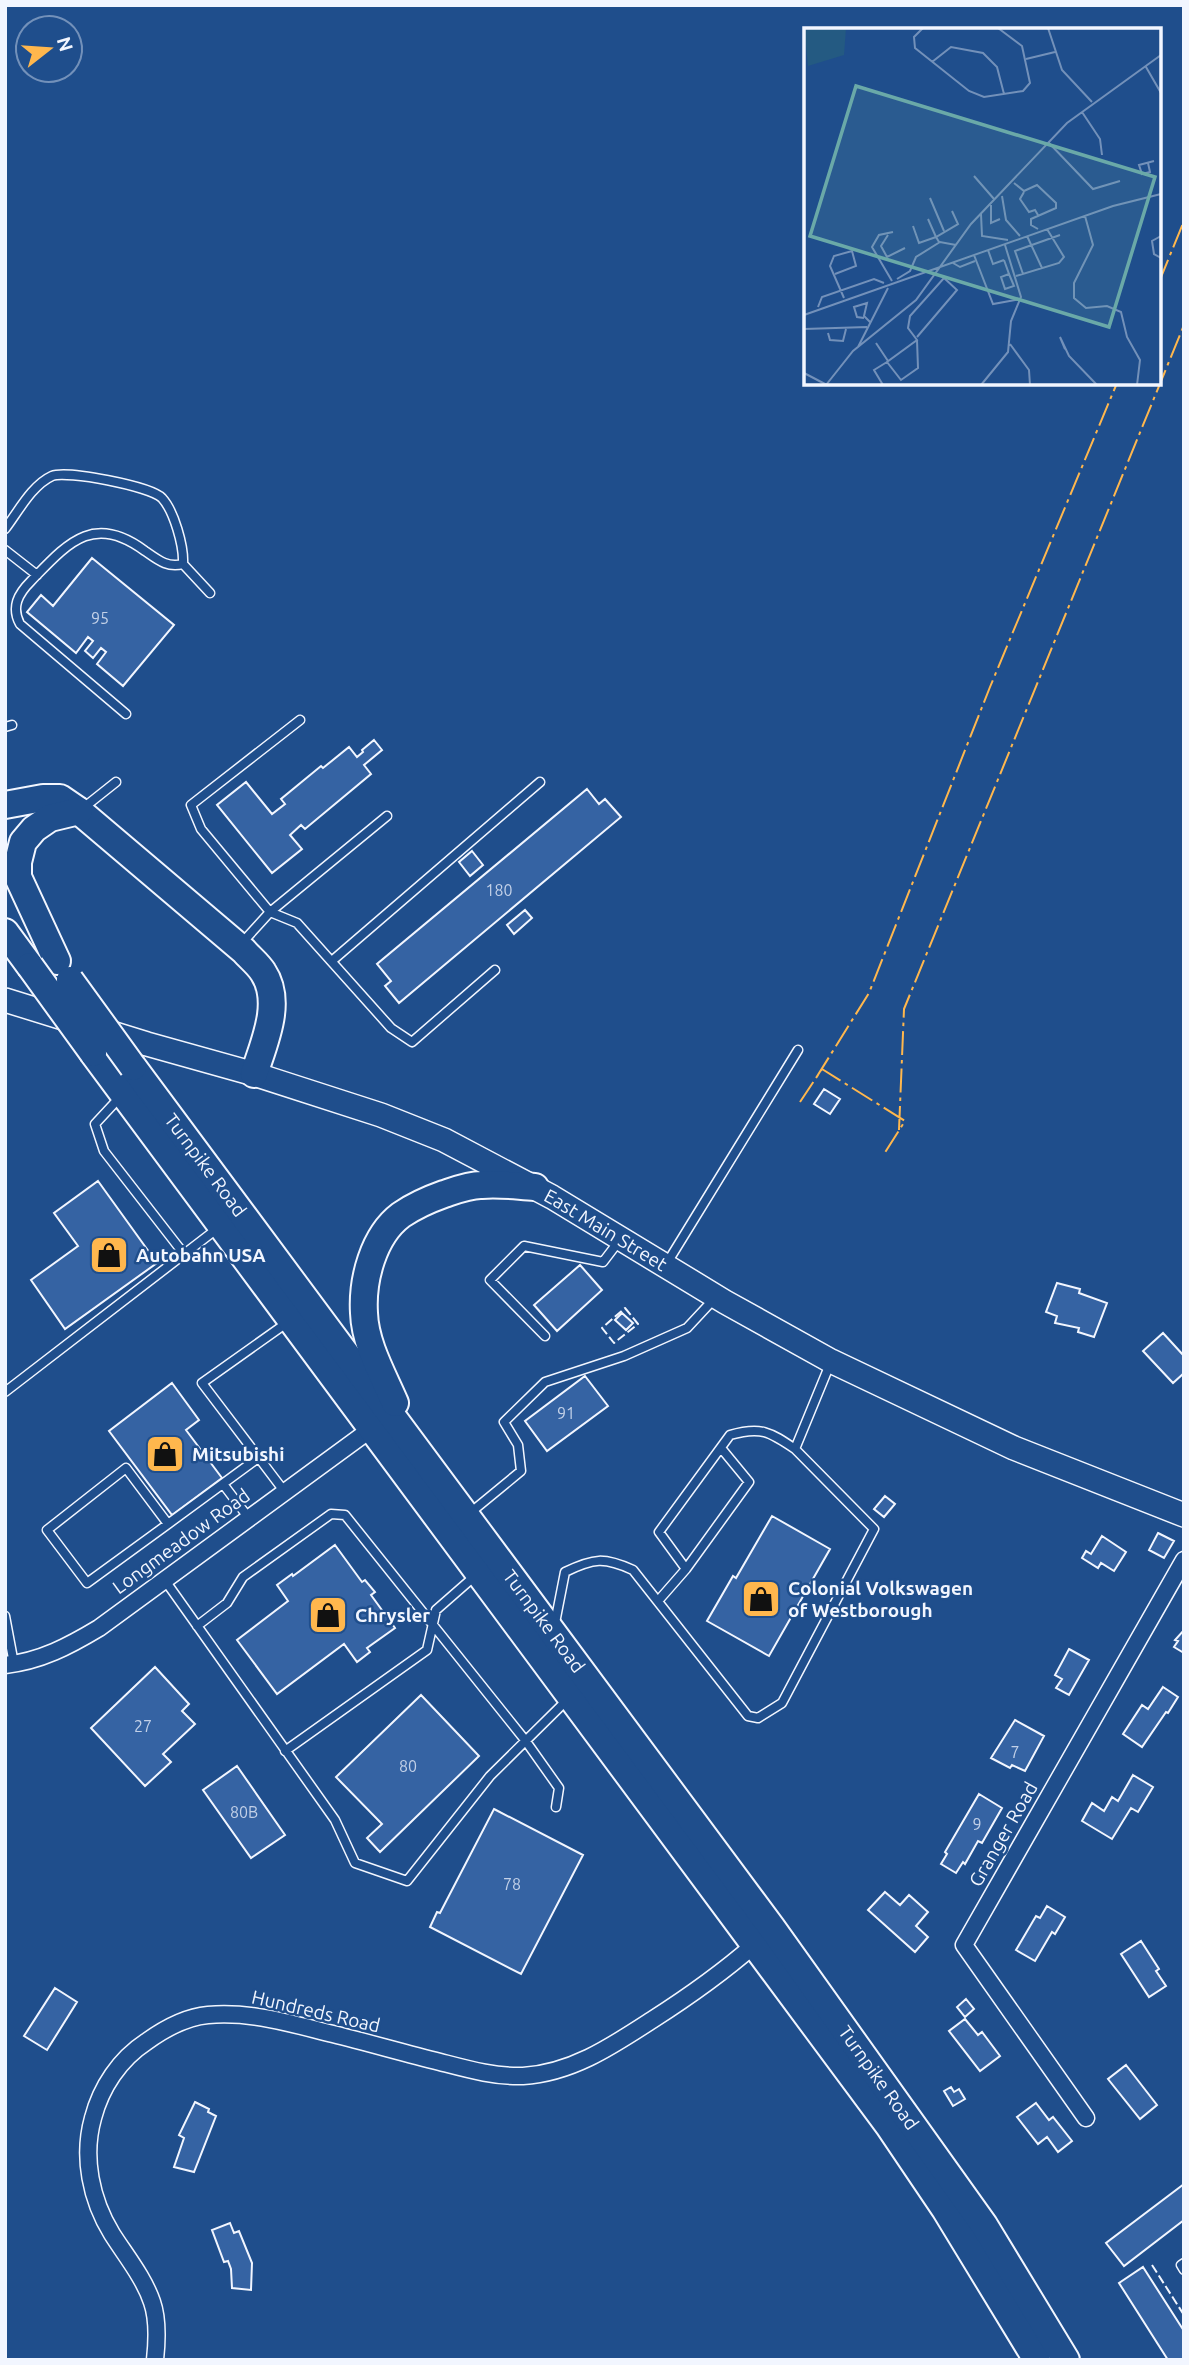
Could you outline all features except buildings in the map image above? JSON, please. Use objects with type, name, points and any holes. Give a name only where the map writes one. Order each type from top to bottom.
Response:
[{"type":"highway","points":[[5,805],[43,798],[60,798],[239,946],[263,972],[271,990],[268,1027],[254,1074]]},
{"type":"highway","points":[[63,970],[18,877],[18,862],[23,842],[34,829],[50,818],[79,811]]},
{"type":"highway","name":"Turnpike Road","points":[[5,892],[772,1928],[984,2225],[1066,2360]]},
{"type":"highway","name":"Turnpike Road","points":[[5,932],[888,2126],[946,2209],[1037,2360]]},
{"type":"highway","points":[[413,1444],[369,1341],[365,1322],[365,1282],[378,1244],[401,1216],[440,1195],[479,1185],[535,1187]]},
{"type":"main road","name":"East Main Street","points":[[5,1000],[254,1074],[381,1115],[444,1140],[535,1187],[716,1297],[831,1361],[1014,1448],[1184,1514]]},
{"type":"street","name":"Longmeadow Road","points":[[9,1664],[26,1662],[64,1648],[99,1628],[371,1429]]},
{"type":"street","name":"Granger Road","points":[[1086,2118],[964,1945],[1184,1560]]},
{"type":"street","name":"Hundreds Road","points":[[155,2360],[157,2343],[153,2303],[134,2267],[110,2231],[94,2197],[87,2157],[93,2118],[108,2080],[134,2050],[168,2027],[206,2015],[246,2015],[286,2022],[482,2073],[522,2076],[562,2070],[600,2054],[657,2017],[730,1966],[754,1945]]},
{"type":"lane","points":[[5,528],[39,485],[58,474],[101,479],[150,491],[161,497],[167,506],[181,539],[183,564],[210,593]]},
{"type":"lane","points":[[126,714],[20,624],[15,610],[16,602],[37,575],[70,543],[82,536],[115,536],[137,545],[164,564],[183,564]]},
{"type":"lane","points":[[5,550],[37,575]]},
{"type":"lane","points":[[300,720],[191,806],[201,829],[270,912],[297,923],[391,1028],[412,1042],[495,970]]},
{"type":"lane","points":[[79,811],[116,782]]},
{"type":"lane","points":[[332,960],[540,782]]},
{"type":"lane","points":[[239,946],[270,912],[387,816]]},
{"type":"lane","points":[[666,1265],[798,1050]]},
{"type":"lane","points":[[123,1094],[95,1124],[104,1151],[184,1254]]},
{"type":"lane","points":[[5,1392],[221,1226]]},
{"type":"lane","points":[[545,1336],[490,1280],[524,1246],[603,1262],[621,1239]]},
{"type":"lane","points":[[467,1516],[521,1471],[518,1445],[504,1422],[545,1382],[624,1356],[687,1328],[716,1297]]},
{"type":"lane","points":[[284,1491],[202,1383],[291,1320]]},
{"type":"lane","points":[[795,1449],[831,1361]]},
{"type":"lane","points":[[554,1631],[565,1572],[596,1559],[613,1561],[633,1570],[748,1716],[758,1718],[782,1703],[874,1529],[795,1449],[771,1433],[755,1429],[730,1435],[659,1532],[686,1569]]},
{"type":"lane","points":[[658,1601],[686,1569],[749,1482],[721,1448]]},
{"type":"lane","points":[[168,1524],[126,1468],[47,1530],[87,1583],[223,1484],[258,1458]]},
{"type":"lane","points":[[223,1484],[248,1517]]},
{"type":"lane","points":[[197,1626],[228,1603],[243,1577],[331,1514],[345,1515],[525,1740],[559,1788],[556,1807]]},
{"type":"lane","points":[[285,1751],[428,1650],[436,1610],[478,1573]]},
{"type":"lane","points":[[164,1579],[335,1821],[355,1863],[407,1881],[490,1776],[570,1697]]},
{"type":"lane","points":[[5,1616],[9,1664]]},
{"type":"lane","points":[[1184,2263],[1181,2265],[1184,2270]]},
{"type":"fence","points":[[625,1308],[638,1324],[614,1343],[602,1328],[625,1308]]},
{"type":"fence","points":[[1152,2265],[1184,2315]]},
{"type":"power","points":[[1161,277],[1184,221]]},
{"type":"power","points":[[1161,381],[1184,325]]},
{"type":"power","points":[[816,1078],[869,993],[990,687],[1116,385]]},
{"type":"power","points":[[899,1130],[904,1009],[1159,385]]},
{"type":"power","points":[[800,1102],[822,1069],[905,1121],[884,1154]]},
{"type":"place","name":"Autobahn USA","points":[[109,1255]]},
{"type":"place","name":"Mitsubishi","points":[[165,1454]]},
{"type":"place","name":"Colonial Volkswagen of Westborough","points":[[761,1599]]},
{"type":"place","name":"Chrysler","points":[[328,1615]]}]
